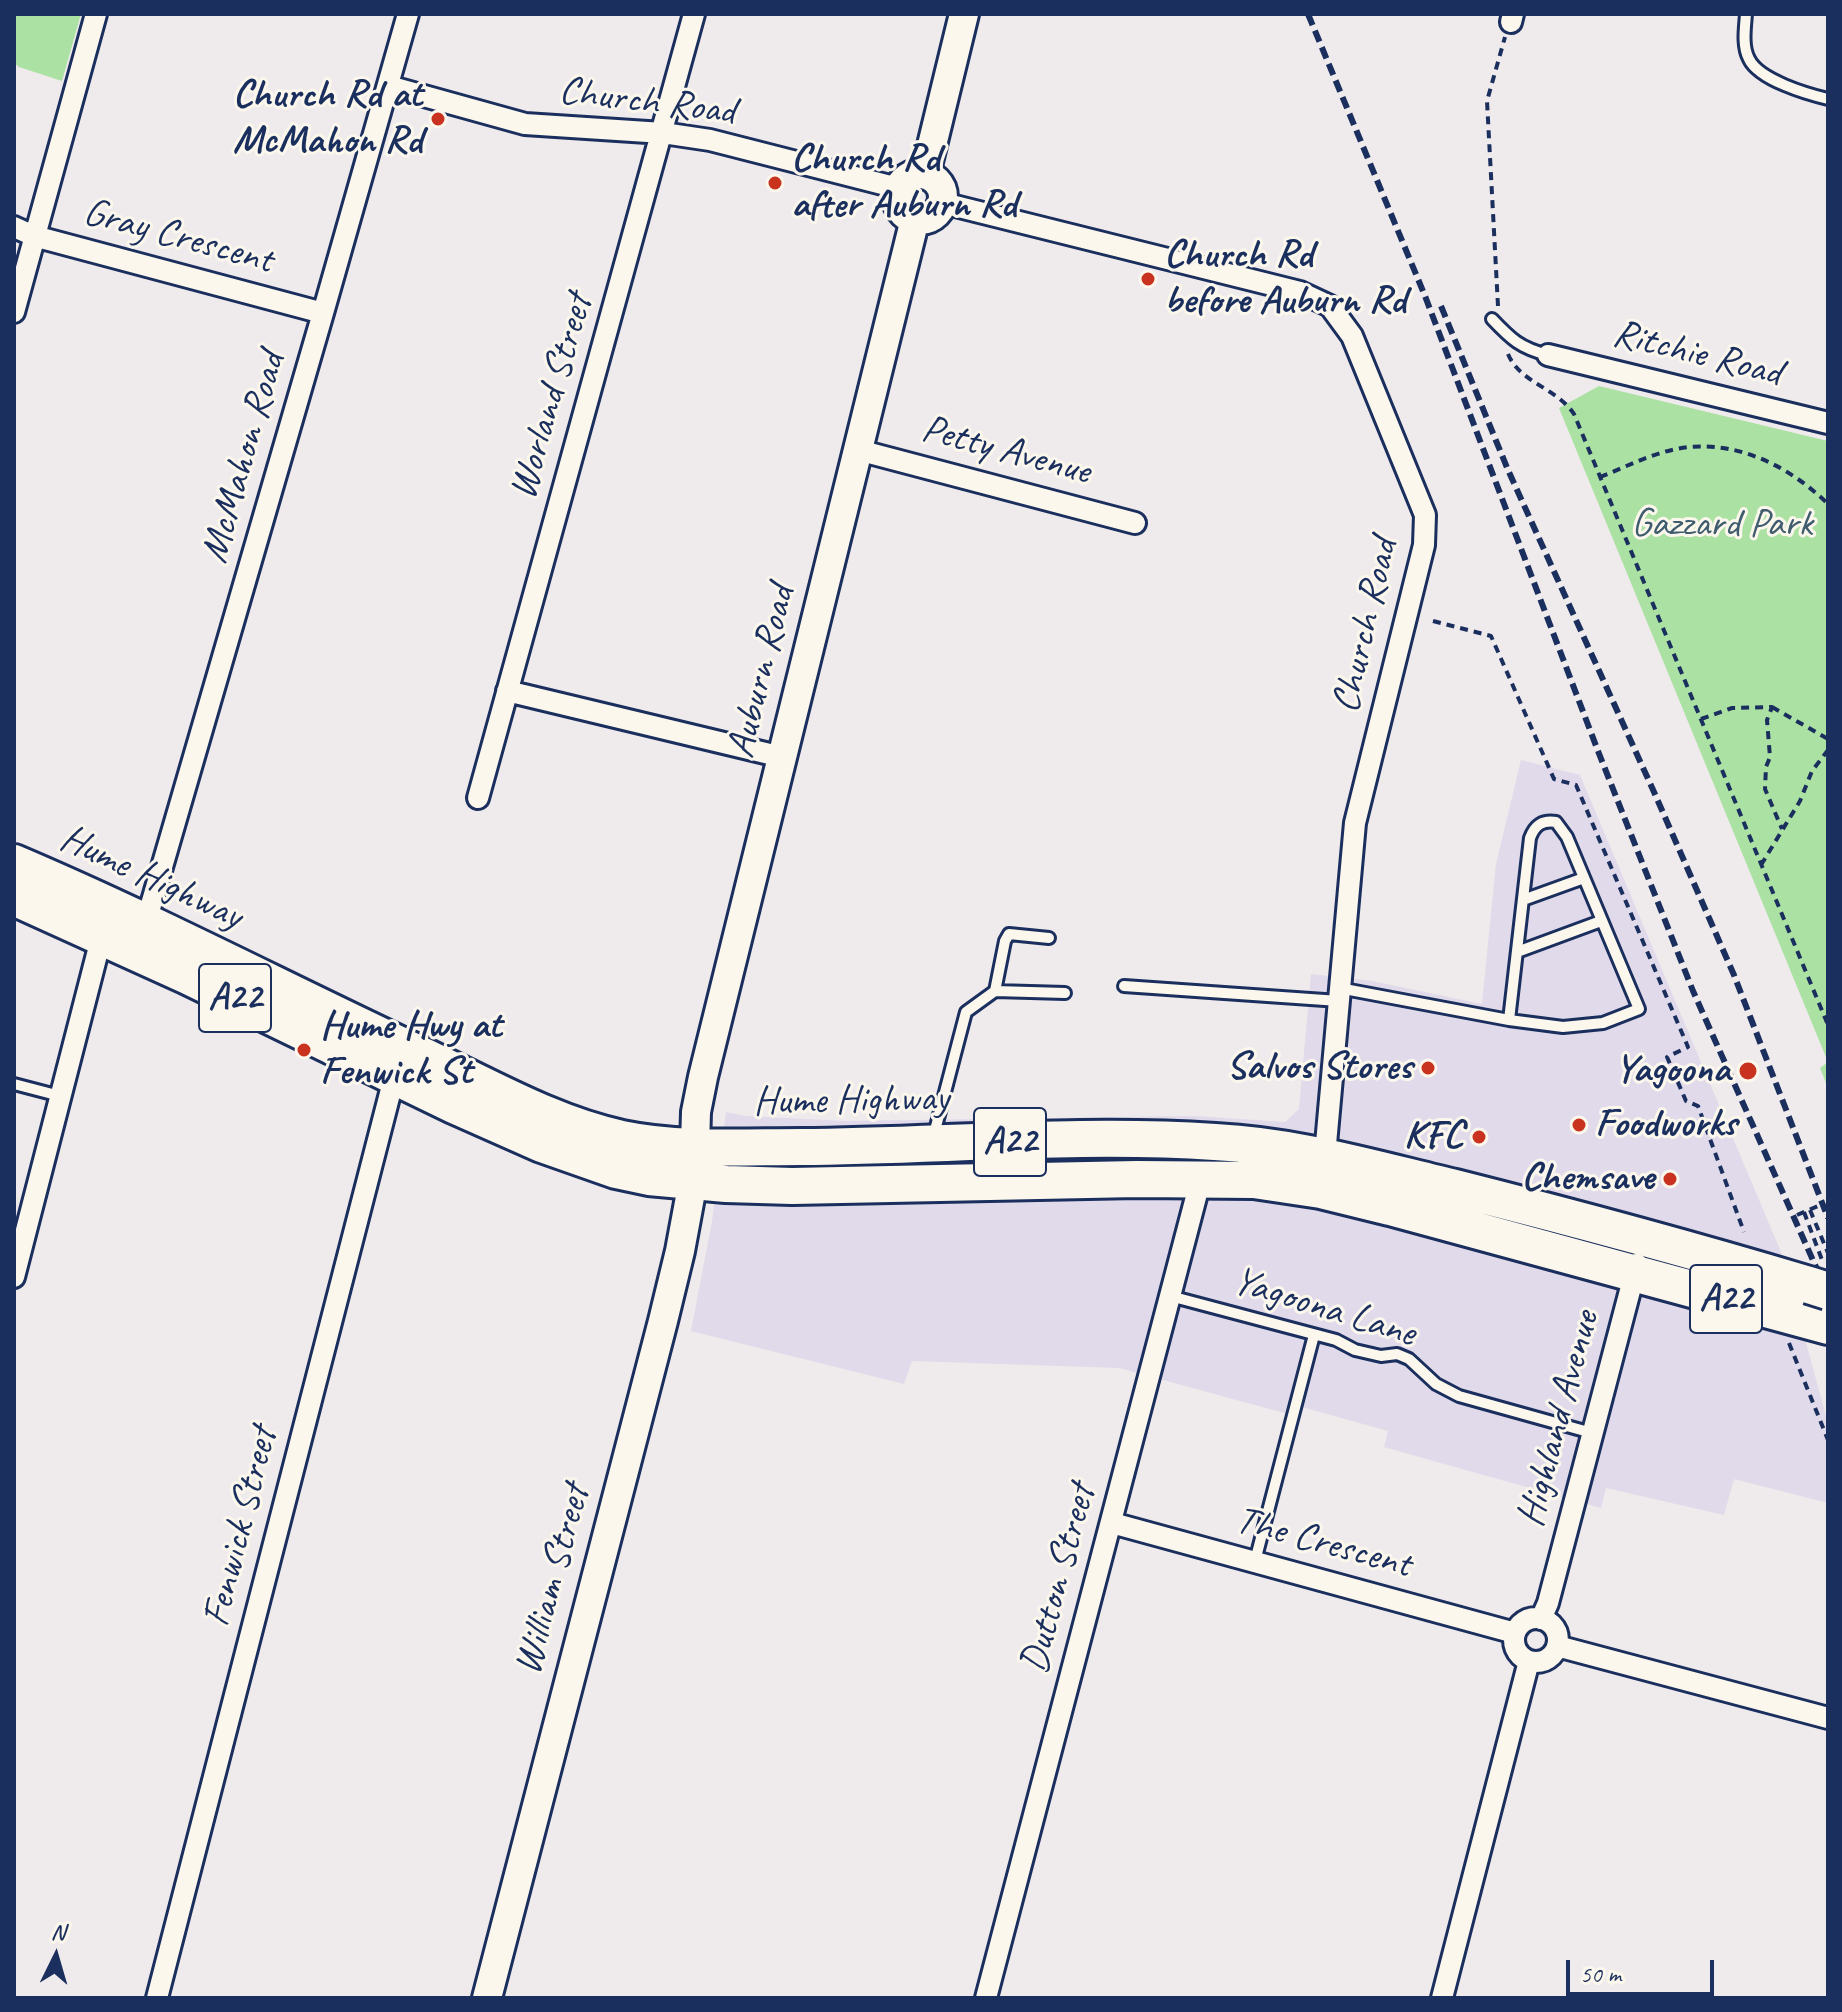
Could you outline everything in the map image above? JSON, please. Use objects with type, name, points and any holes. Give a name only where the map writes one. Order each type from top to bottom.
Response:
[{"type":"highway","name":"Hume Highway","points":[[14,863],[146,922],[534,1108],[620,1138],[654,1144],[801,1147],[1155,1139],[1243,1144],[1634,1275],[1816,1303]]},
{"type":"highway","name":"Hume Highway","points":[[14,897],[102,935],[454,1105],[542,1144],[588,1161],[649,1177],[792,1186],[1201,1178],[1254,1180],[1323,1173],[1644,1237],[1816,1303]]},
{"type":"highway","points":[[693,1181],[695,1145]]},
{"type":"main road","points":[[925,174],[964,14]]},
{"type":"main road","points":[[925,174],[934,178],[943,191],[943,203],[926,220],[915,219],[907,215],[899,204],[896,198],[898,188],[910,175],[925,174]]},
{"type":"main road","name":"Auburn Road","points":[[695,1145],[695,1115],[703,1077],[915,219]]},
{"type":"main road","name":"William Street","points":[[487,1998],[663,1321],[693,1181]]},
{"type":"street","points":[[14,312],[96,14]]},
{"type":"street","name":"McMahon Road","points":[[146,922],[408,14]]},
{"type":"street","name":"Worland Street","points":[[478,798],[694,14]]},
{"type":"street","name":"Church Road","points":[[388,86],[525,124],[663,133],[710,140],[898,188]]},
{"type":"street","name":"Church Road","points":[[943,203],[1300,292],[1330,306],[1352,336],[1425,515],[1426,530],[1355,823],[1323,1173]]},
{"type":"street","name":"Gray Crescent","points":[[14,227],[34,236],[323,313]]},
{"type":"street","name":"Ritchie Road","points":[[1548,355],[1828,423]]},
{"type":"street","name":"Petty Avenue","points":[[858,450],[1135,523]]},
{"type":"street","points":[[507,691],[782,757]]},
{"type":"street","points":[[14,1277],[102,935]]},
{"type":"street","name":"Fenwick Street","points":[[157,1998],[395,1074]]},
{"type":"street","name":"Dutton Street","points":[[986,1998],[1201,1178]]},
{"type":"street","name":"Highland Avenue","points":[[1541,1619],[1548,1603],[1644,1237]]},
{"type":"street","name":"The Crescent","points":[[1112,1523],[1515,1633]]},
{"type":"street","points":[[1541,1619],[1556,1632],[1557,1646],[1549,1657],[1529,1661],[1518,1653],[1515,1633],[1523,1623],[1541,1619]]},
{"type":"street","points":[[1557,1646],[1828,1718]]},
{"type":"street","points":[[1442,1998],[1529,1661]]},
{"type":"lane","points":[[1746,14],[1744,35],[1749,60],[1766,75],[1798,92],[1828,99]]},
{"type":"lane","points":[[1492,319],[1527,350],[1548,355]]},
{"type":"lane","points":[[1124,986],[1339,994],[1509,1020],[1563,1027],[1603,1023],[1639,1009],[1563,829],[1556,822],[1539,824],[1530,838],[1509,1020]]},
{"type":"lane","points":[[1523,900],[1584,878]]},
{"type":"lane","points":[[1517,952],[1601,921]]},
{"type":"lane","points":[[995,991],[1009,934],[1049,938]]},
{"type":"lane","points":[[931,1144],[966,1012],[995,991],[1065,993]]},
{"type":"lane","points":[[14,1084],[60,1096]]},
{"type":"lane","name":"Yagoona Lane","points":[[1170,1296],[1336,1340],[1355,1350],[1381,1356],[1397,1354],[1409,1359],[1436,1384],[1459,1396],[1592,1433]]},
{"type":"lane","points":[[1255,1561],[1314,1335]]},
{"type":"path","points":[[1512,18],[1487,101],[1498,306],[1505,345],[1516,368],[1567,403],[1574,414],[1828,1025]]},
{"type":"path","points":[[1600,477],[1666,451],[1707,447],[1730,449],[1742,451],[1805,481],[1828,504]]},
{"type":"path","points":[[1701,719],[1732,708],[1772,707],[1828,739]]},
{"type":"path","points":[[1772,707],[1767,720],[1770,757],[1766,767],[1765,789],[1782,829]]},
{"type":"path","points":[[1761,865],[1800,801],[1812,771],[1828,750]]},
{"type":"path","points":[[1797,1215],[1818,1206]]},
{"type":"path","points":[[1810,1210],[1828,1253]]},
{"type":"path","points":[[1804,1212],[1822,1260],[1816,1303],[1828,1440]]},
{"type":"shaded area","points":[[1521,760],[1580,775],[1781,1252],[1828,1423],[1828,1503],[1734,1479],[1724,1515],[1606,1488],[1601,1508],[1384,1447],[1388,1431],[1302,1407],[1299,1417],[1119,1368],[912,1361],[904,1384],[691,1331],[712,1221],[726,1112],[745,1116],[845,1121],[1195,1116],[1285,1122],[1299,1109],[1311,974],[1372,981],[1482,1004],[1496,864]]},
{"type":"green space","points":[[14,14],[81,14],[62,81],[14,63]]},
{"type":"green space","name":"Gazzard Park","points":[[1599,386],[1828,441],[1828,1062],[1559,408]]},
{"type":"green space","points":[[1828,1062],[1828,1088],[1820,1068]]},
{"type":"railway","points":[[1308,14],[1425,296],[1693,991],[1828,1294]]},
{"type":"railway","points":[[1441,306],[1508,470],[1734,975],[1828,1218]]},
{"type":"place","name":"Church Rd at McMahon Rd","points":[[438,119]]},
{"type":"place","name":"Church Rd after Auburn Rd","points":[[775,183]]},
{"type":"place","name":"Church Rd before Auburn Rd","points":[[1148,279]]},
{"type":"place","name":"Hume Hwy at Fenwick St","points":[[304,1050]]},
{"type":"place","name":"Salvos Stores","points":[[1428,1068]]},
{"type":"place","name":"Yagoona","points":[[1748,1071]]},
{"type":"place","name":"Foodworks","points":[[1579,1125]]},
{"type":"place","name":"KFC","points":[[1479,1137]]},
{"type":"place","name":"Chemsave","points":[[1670,1179]]}]
